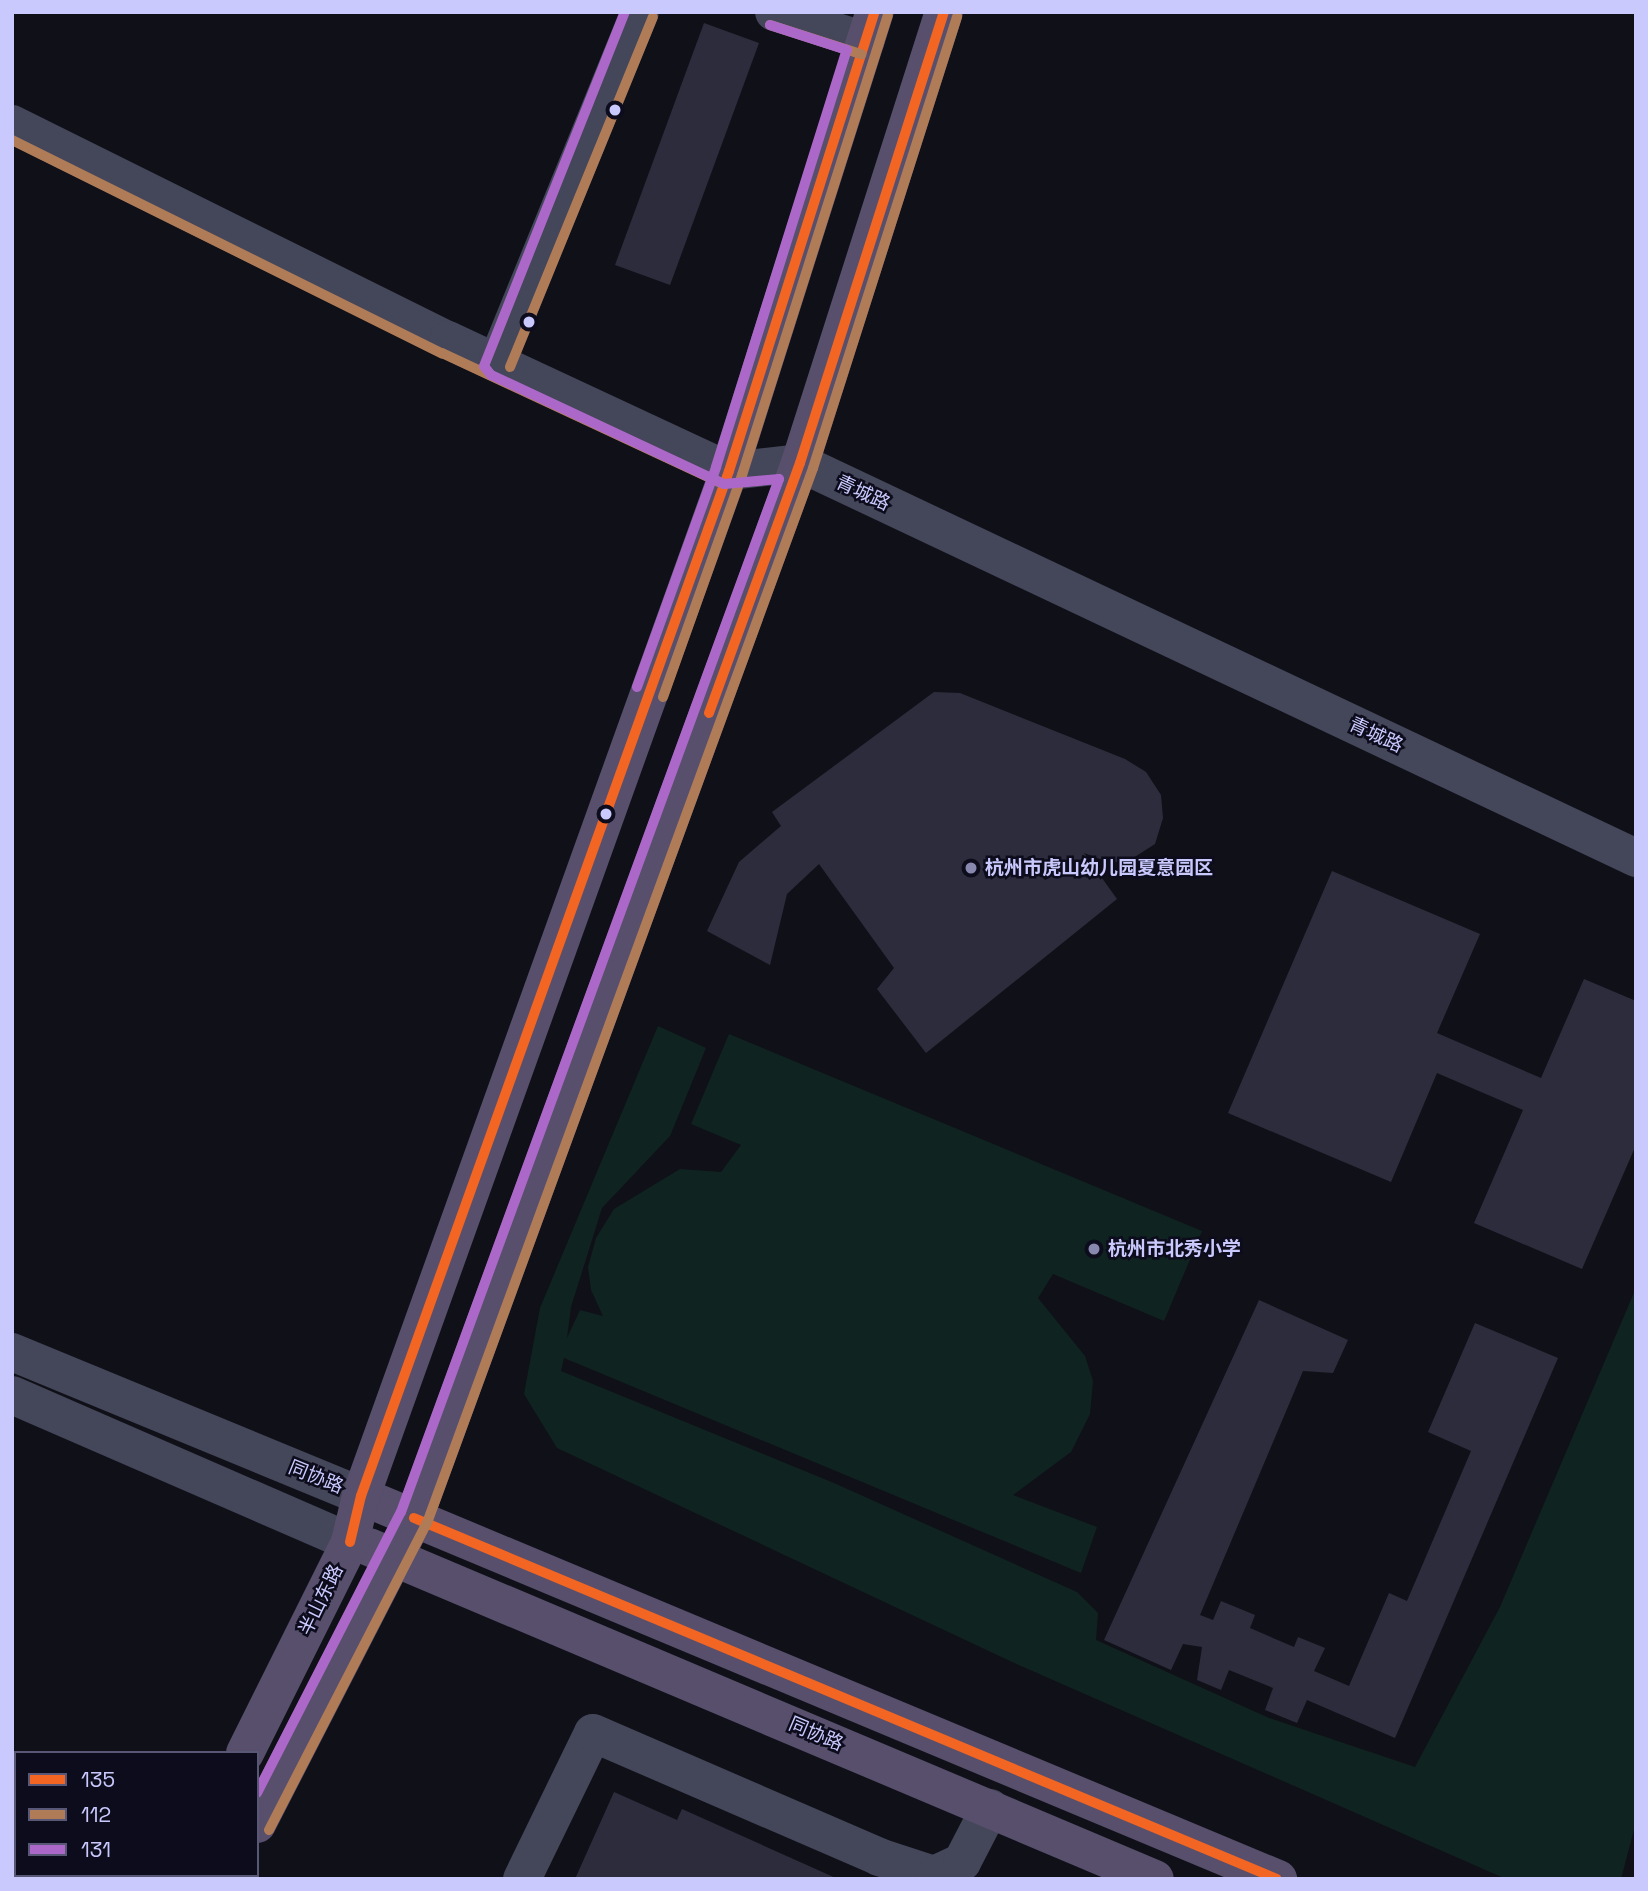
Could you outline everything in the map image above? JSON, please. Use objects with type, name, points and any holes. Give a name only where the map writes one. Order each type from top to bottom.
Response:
[{"type":"main road","points":[[259,1820],[393,1554],[414,1518],[800,463],[944,12]]},
{"type":"main road","name":"半山东路","points":[[246,1751],[350,1542],[361,1496],[729,471],[870,27]]},
{"type":"main road","name":"同协路","points":[[361,1496],[1278,1879]]},
{"type":"main road","name":"同协路","points":[[350,1542],[393,1554],[1155,1879]]},
{"type":"street","points":[[497,362],[640,12]]},
{"type":"street","points":[[774,12],[870,27]]},
{"type":"street","points":[[12,124],[497,362],[729,471],[800,463]]},
{"type":"street","name":"青城路","points":[[800,463],[1636,858]]},
{"type":"street","name":"同协路","points":[[12,1352],[361,1496]]},
{"type":"street","name":"同协路","points":[[12,1395],[350,1542]]},
{"type":"street","points":[[522,1879],[593,1733],[904,1872],[934,1875],[967,1870],[990,1808]]},
{"type":"green space","points":[[658,1026],[706,1048],[670,1136],[602,1208],[571,1307],[567,1338],[580,1310],[603,1316],[591,1290],[588,1267],[596,1238],[614,1209],[680,1169],[721,1172],[741,1145],[691,1124],[729,1034],[1202,1231],[1164,1321],[1053,1274],[1038,1298],[1085,1356],[1093,1381],[1090,1414],[1071,1452],[1013,1495],[1097,1527],[1081,1573],[564,1358],[561,1371],[834,1483],[1077,1592],[1098,1613],[1096,1640],[1269,1718],[1415,1767],[1500,1607],[1636,1288],[1636,1822],[1621,1879],[1506,1879],[1010,1661],[557,1448],[524,1394],[540,1308]]},
{"type":"building","points":[[704,23],[759,43],[670,285],[615,265]]},
{"type":"building","points":[[934,692],[960,693],[1125,759],[1146,772],[1161,795],[1163,818],[1155,844],[1133,858],[1111,863],[1084,853],[1117,899],[926,1053],[877,989],[894,968],[819,864],[787,894],[770,965],[707,931],[739,862],[781,826],[772,812]]},
{"type":"building","points":[[1332,871],[1480,934],[1437,1033],[1541,1078],[1584,979],[1636,1001],[1636,1145],[1582,1269],[1474,1223],[1523,1110],[1437,1073],[1391,1182],[1228,1113]]},
{"type":"building","points":[[1259,1300],[1348,1340],[1333,1373],[1303,1371],[1200,1615],[1213,1620],[1221,1601],[1255,1615],[1250,1628],[1294,1647],[1298,1637],[1325,1648],[1314,1671],[1349,1686],[1389,1593],[1407,1601],[1471,1451],[1428,1432],[1475,1323],[1558,1358],[1395,1738],[1307,1700],[1297,1723],[1265,1710],[1273,1688],[1229,1670],[1221,1690],[1197,1680],[1202,1647],[1183,1644],[1171,1670],[1104,1640]]},
{"type":"building","points":[[614,1792],[677,1820],[682,1809],[838,1879],[575,1879]]},
{"type":"transit line","name":"131","points":[[259,1789],[401,1512],[779,479],[724,484],[491,375],[484,366],[625,12]]},
{"type":"transit line","name":"135","points":[[350,1542],[361,1496],[729,471],[875,12]]},
{"type":"transit line","name":"135","points":[[709,713],[800,463],[944,12]]},
{"type":"transit line","name":"112","points":[[663,697],[742,475],[888,16]]},
{"type":"transit line","name":"112","points":[[269,1830],[427,1523],[813,468],[957,16]]},
{"type":"transit line","name":"112","points":[[510,367],[653,17]]},
{"type":"transit line","name":"112","points":[[770,25],[861,54]]},
{"type":"transit line","name":"131","points":[[637,687],[716,467],[847,50],[770,25]]},
{"type":"transit line","name":"112","points":[[12,140],[442,353],[723,484]]},
{"type":"transit line","name":"135","points":[[414,1518],[1277,1879]]},
{"type":"place","name":"杭州市虎山幼儿园夏意园区","points":[[971,868]]},
{"type":"place","name":"杭州市北秀小学","points":[[1094,1249]]}]
